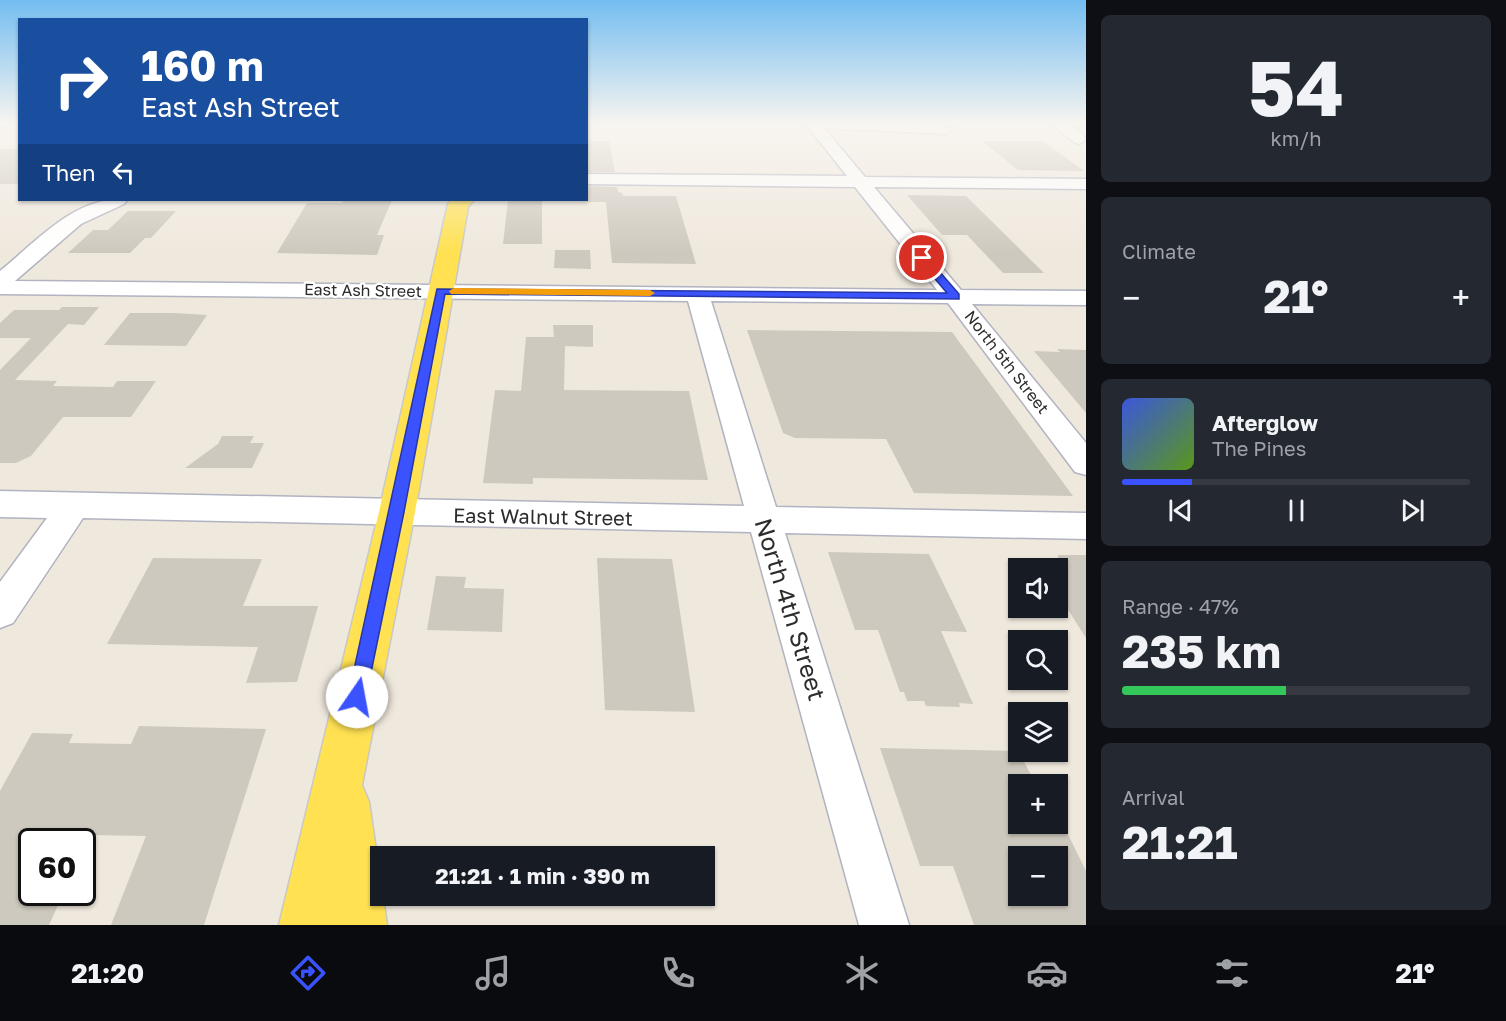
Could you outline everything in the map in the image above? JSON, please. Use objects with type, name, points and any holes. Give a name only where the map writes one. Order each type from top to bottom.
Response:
[{"type":"main road","points":[[307,925],[397,512],[459,201]]},
{"type":"main road","points":[[341,770],[350,866],[359,925]]},
{"type":"street","name":"North 5th Street","points":[[846,166],[955,297],[1086,464]]},
{"type":"street","points":[[588,179],[1086,184]]},
{"type":"street","points":[[0,282],[74,220],[116,201]]},
{"type":"street","name":"East Ash Street","points":[[0,286],[1086,298]]},
{"type":"street","name":"North 4th Street","points":[[697,293],[884,925]]},
{"type":"street","name":"East Walnut Street","points":[[0,504],[1086,526]]},
{"type":"street","points":[[0,611],[74,506]]},
{"type":"building","points":[[0,166],[18,166],[18,184],[0,184]]},
{"type":"building","points":[[588,166],[614,166],[615,172],[588,172]]},
{"type":"building","points":[[1013,166],[1077,166],[1084,171],[1018,170]]},
{"type":"building","points":[[588,186],[617,187],[618,192],[623,196],[676,196],[696,264],[612,263],[606,202],[586,202],[588,201]]},
{"type":"building","points":[[907,195],[966,196],[1044,273],[1003,273],[967,235],[942,235]]},
{"type":"building","points":[[343,201],[392,201],[377,235],[384,235],[377,255],[277,253],[307,203],[342,203]]},
{"type":"building","points":[[508,201],[542,201],[542,244],[503,244]]},
{"type":"building","points":[[128,211],[176,211],[151,238],[145,238],[130,253],[68,253],[93,230],[108,230]]},
{"type":"building","points":[[555,250],[590,250],[591,269],[554,268]]},
{"type":"building","points":[[62,307],[99,307],[84,325],[68,324],[15,380],[57,381],[53,386],[113,387],[117,381],[156,381],[131,417],[63,417],[31,456],[16,463],[0,463],[0,370],[31,338],[0,338],[0,323],[14,310],[59,310]]},
{"type":"building","points":[[130,313],[207,315],[186,346],[104,345]]},
{"type":"building","points":[[553,325],[593,325],[593,347],[565,346],[564,390],[689,391],[708,480],[533,478],[533,484],[483,483],[495,390],[521,391],[526,337],[554,337]]},
{"type":"building","points":[[747,330],[952,332],[1073,496],[914,493],[886,439],[795,438],[783,433]]},
{"type":"building","points":[[1057,349],[1086,350],[1086,413],[1034,351],[1060,352]]},
{"type":"building","points":[[222,436],[254,436],[250,443],[264,443],[252,468],[185,468],[218,444]]},
{"type":"building","points":[[828,552],[929,554],[967,632],[941,631],[973,704],[959,703],[960,707],[926,706],[924,701],[907,701],[904,692],[900,692],[878,630],[855,630]]},
{"type":"building","points":[[1058,555],[1086,555],[1086,638],[1068,610],[1068,558],[1058,558]]},
{"type":"building","points":[[153,558],[262,559],[243,606],[318,606],[297,682],[246,683],[258,647],[107,644]]},
{"type":"building","points":[[597,558],[672,559],[695,712],[605,710]]},
{"type":"building","points":[[436,576],[466,577],[464,588],[504,589],[502,632],[427,630]]},
{"type":"building","points":[[139,726],[266,729],[204,925],[111,925],[146,836],[96,835],[96,828],[18,828],[18,906],[58,906],[49,925],[0,925],[0,791],[32,733],[73,734],[69,743],[131,744]]},
{"type":"building","points":[[880,748],[1008,751],[1008,762],[1024,762],[1031,774],[1008,774],[1008,834],[1068,834],[1086,871],[1086,925],[974,925],[953,866],[920,866]]},
{"type":"slow traffic","points":[[454,291],[650,293]]},
{"type":"route","points":[[357,697],[397,512],[440,291],[955,297],[922,258]]}]
